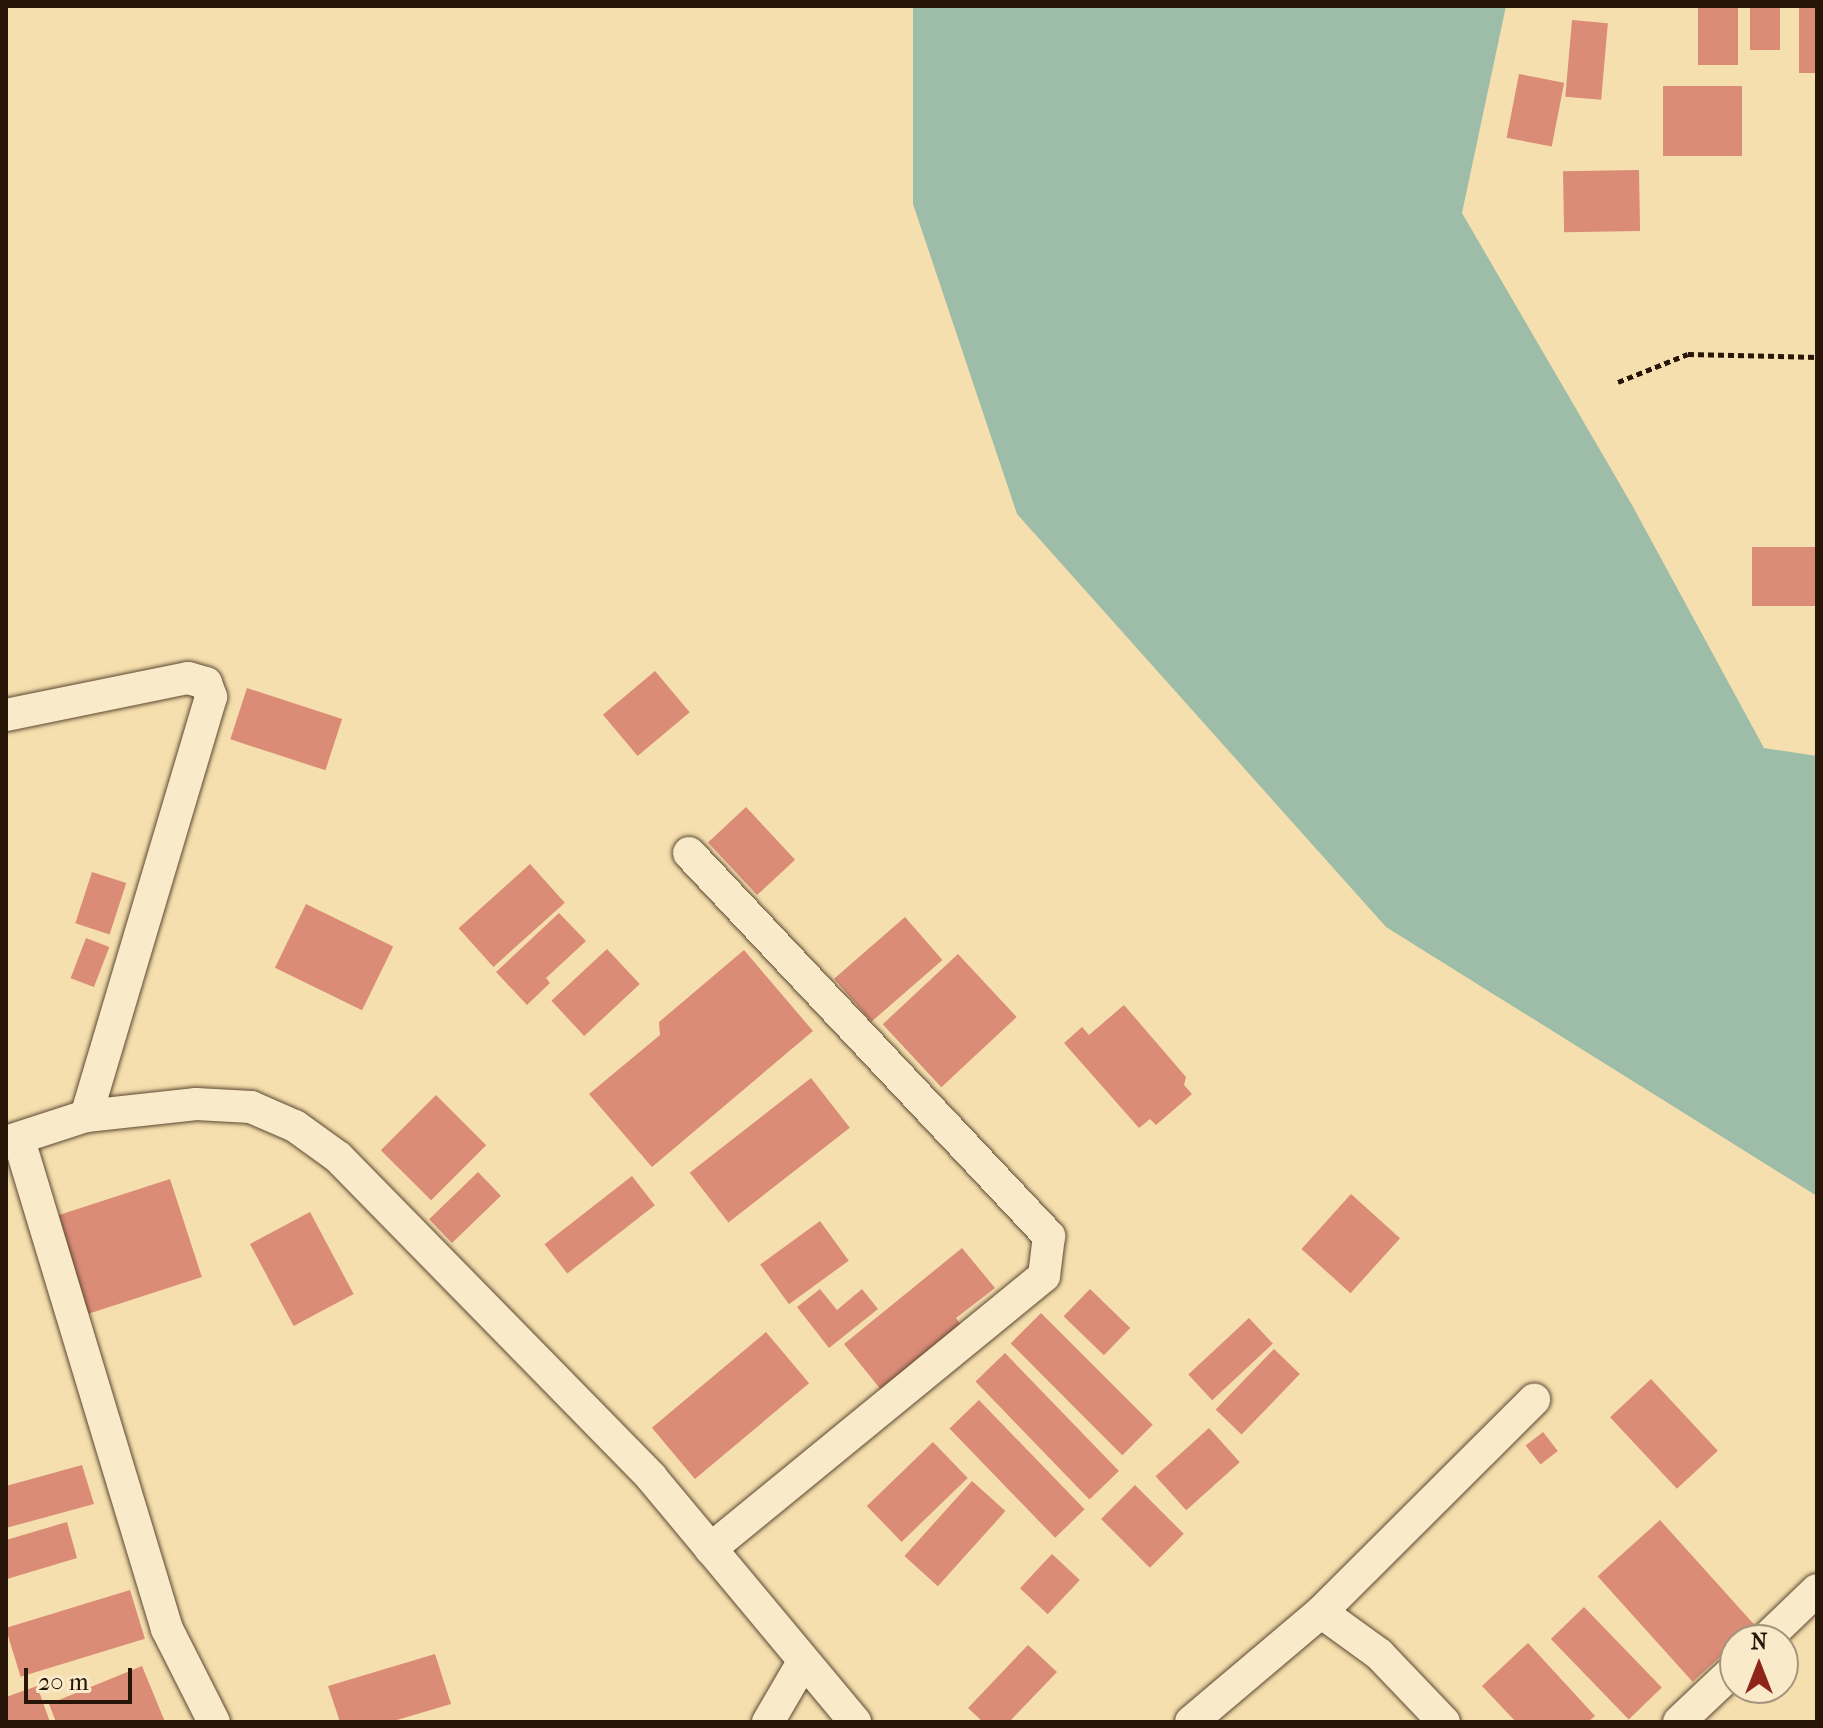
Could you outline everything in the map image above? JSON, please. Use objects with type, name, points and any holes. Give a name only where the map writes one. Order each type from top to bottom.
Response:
[{"type":"street","points":[[6,715],[188,678],[206,683],[211,697],[86,1116]]},
{"type":"street","points":[[689,853],[1049,1236],[1044,1276],[711,1549]]},
{"type":"street","points":[[214,1722],[167,1629],[13,1141],[86,1116],[196,1104],[251,1107],[295,1126],[338,1157],[651,1477],[855,1722]]},
{"type":"street","points":[[1191,1722],[1321,1612],[1534,1400]]},
{"type":"street","points":[[1782,1624],[1817,1590]]},
{"type":"street","points":[[1321,1612],[1379,1654],[1444,1722]]},
{"type":"street","points":[[768,1722],[803,1662]]},
{"type":"street","points":[[1679,1722],[1719,1684]]},
{"type":"path","points":[[1618,382],[1688,354],[1817,357]]},
{"type":"shaded area","points":[[913,6],[1506,6],[1462,213],[1632,505],[1764,748],[1817,756],[1817,1196],[1386,927],[1017,514],[913,204]]},
{"type":"building","points":[[1698,6],[1738,6],[1738,65],[1698,65]]},
{"type":"building","points":[[1750,6],[1780,6],[1780,50],[1750,50]]},
{"type":"building","points":[[1799,6],[1817,6],[1817,73],[1799,73]]},
{"type":"building","points":[[1572,20],[1608,23],[1601,100],[1565,97]]},
{"type":"building","points":[[1519,74],[1564,83],[1552,147],[1507,138]]},
{"type":"building","points":[[1663,86],[1742,86],[1742,156],[1663,156]]},
{"type":"building","points":[[1639,170],[1640,231],[1564,232],[1563,171]]},
{"type":"building","points":[[1752,547],[1817,547],[1817,606],[1752,606]]},
{"type":"building","points":[[655,671],[690,712],[638,756],[603,715]]},
{"type":"building","points":[[247,688],[342,719],[325,770],[230,739]]},
{"type":"building","points":[[746,807],[795,860],[757,895],[708,842]]},
{"type":"building","points":[[530,864],[565,903],[493,967],[459,928]]},
{"type":"building","points":[[92,872],[126,883],[110,934],[75,923]]},
{"type":"building","points":[[306,904],[393,947],[362,1010],[275,968]]},
{"type":"building","points":[[559,913],[586,941],[546,978],[550,983],[527,1005],[496,972]]},
{"type":"building","points":[[905,917],[942,960],[871,1022],[834,979]]},
{"type":"building","points":[[86,938],[109,947],[94,987],[71,978]]},
{"type":"building","points":[[607,949],[640,984],[584,1036],[551,1001]]},
{"type":"building","points":[[744,950],[813,1031],[652,1167],[589,1094],[660,1035],[659,1022]]},
{"type":"building","points":[[958,954],[1017,1017],[941,1087],[883,1024]]},
{"type":"building","points":[[1124,1005],[1186,1077],[1184,1085],[1192,1094],[1156,1125],[1150,1119],[1139,1128],[1064,1043],[1082,1027],[1089,1035]]},
{"type":"building","points":[[811,1078],[850,1128],[728,1222],[690,1173]]},
{"type":"building","points":[[436,1095],[486,1145],[431,1200],[381,1150]]},
{"type":"building","points":[[478,1172],[501,1196],[452,1243],[429,1219]]},
{"type":"building","points":[[632,1176],[655,1205],[567,1273],[545,1244]]},
{"type":"building","points":[[170,1179],[202,1277],[88,1314],[56,1216]]},
{"type":"building","points":[[1351,1194],[1400,1238],[1351,1293],[1301,1249]]},
{"type":"building","points":[[310,1212],[354,1294],[294,1326],[250,1244]]},
{"type":"building","points":[[820,1221],[849,1261],[789,1304],[760,1264]]},
{"type":"building","points":[[962,1248],[995,1288],[956,1318],[963,1328],[882,1391],[844,1344]]},
{"type":"building","points":[[820,1289],[837,1310],[862,1289],[878,1309],[829,1348],[797,1307]]},
{"type":"building","points":[[1090,1289],[1130,1328],[1104,1355],[1064,1316]]},
{"type":"building","points":[[1041,1313],[1153,1425],[1122,1455],[1011,1343]]},
{"type":"building","points":[[1249,1318],[1273,1344],[1212,1400],[1188,1375]]},
{"type":"building","points":[[766,1332],[809,1383],[695,1479],[652,1428]]},
{"type":"building","points":[[1274,1349],[1300,1374],[1242,1434],[1216,1409]]},
{"type":"building","points":[[1005,1353],[1119,1471],[1089,1499],[976,1381]]},
{"type":"building","points":[[1651,1379],[1718,1451],[1677,1489],[1610,1417]]},
{"type":"building","points":[[979,1400],[1085,1509],[1055,1538],[950,1428]]},
{"type":"building","points":[[1209,1428],[1240,1462],[1186,1510],[1155,1476]]},
{"type":"building","points":[[1543,1432],[1558,1451],[1540,1464],[1526,1446]]},
{"type":"building","points":[[933,1442],[968,1478],[902,1542],[867,1506]]},
{"type":"building","points":[[82,1465],[94,1504],[6,1528],[6,1486]]},
{"type":"building","points":[[972,1481],[1005,1511],[938,1586],[904,1556]]},
{"type":"building","points":[[1135,1485],[1184,1534],[1150,1568],[1101,1519]]},
{"type":"building","points":[[1660,1520],[1754,1624],[1719,1624],[1719,1658],[1693,1682],[1598,1576]]},
{"type":"building","points":[[67,1522],[77,1558],[7,1579],[6,1540]]},
{"type":"building","points":[[1052,1554],[1080,1580],[1048,1614],[1020,1588]]},
{"type":"building","points":[[130,1590],[145,1639],[21,1677],[6,1628]]},
{"type":"building","points":[[1584,1607],[1662,1688],[1629,1720],[1551,1639]]},
{"type":"building","points":[[1528,1643],[1595,1716],[1588,1722],[1516,1722],[1482,1686]]},
{"type":"building","points":[[1028,1645],[1057,1672],[1009,1722],[983,1722],[968,1708]]},
{"type":"building","points":[[435,1654],[451,1704],[390,1722],[340,1722],[328,1686]]},
{"type":"building","points":[[142,1666],[165,1722],[56,1722],[49,1704]]},
{"type":"building","points":[[37,1686],[50,1722],[6,1722],[6,1697]]}]
